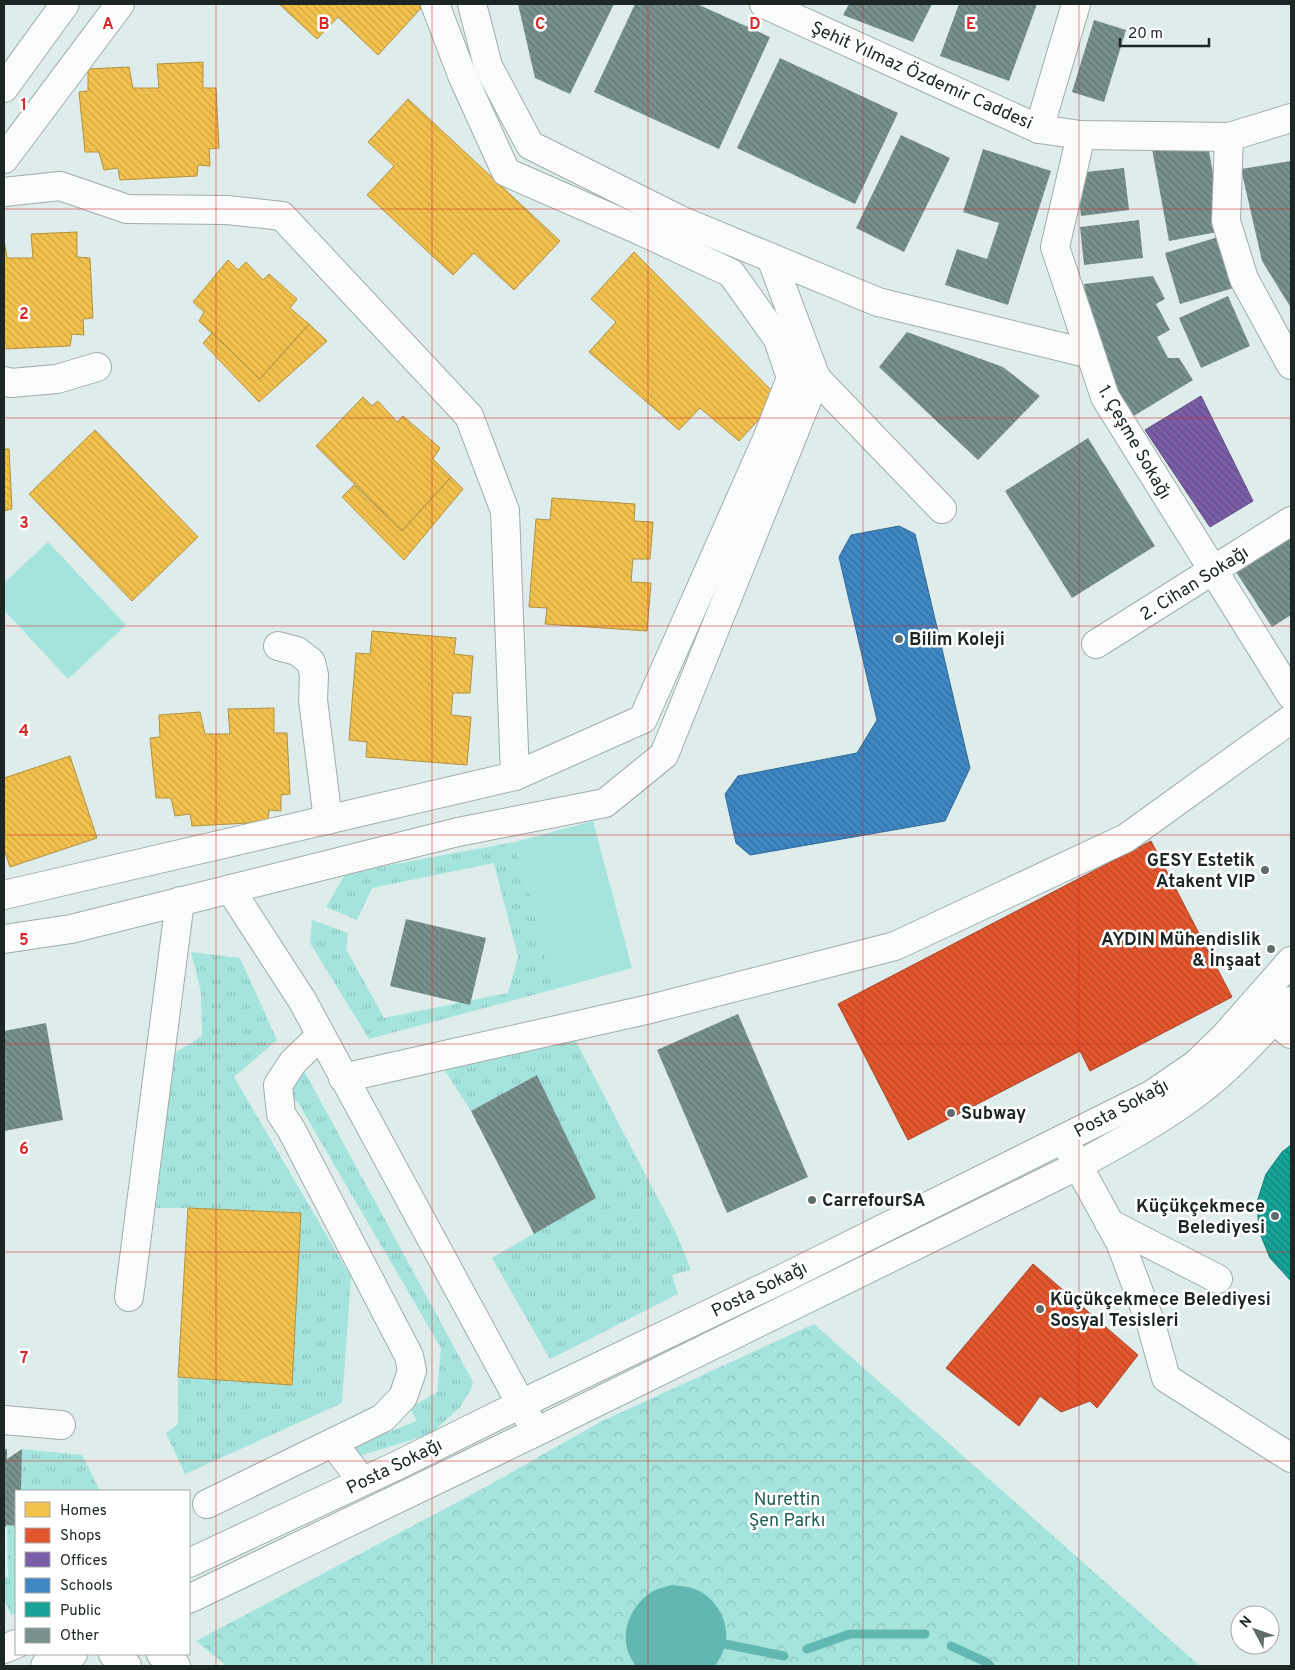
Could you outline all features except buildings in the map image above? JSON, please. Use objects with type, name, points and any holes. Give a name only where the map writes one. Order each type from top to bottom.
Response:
[{"type":"street","points":[[4,88],[65,4]]},
{"type":"street","points":[[4,159],[120,4]]},
{"type":"street","points":[[4,895],[515,776],[643,719],[767,439],[791,378],[778,339],[731,274],[641,231],[506,172],[462,75],[435,4]]},
{"type":"street","points":[[472,4],[488,66],[530,145],[680,220],[878,302],[1090,354]]},
{"type":"street","name":"Şehit Yılmaz Özdemir Caddesi","points":[[764,4],[1039,129],[1081,135],[1229,137],[1291,118]]},
{"type":"street","points":[[1039,129],[1076,4]]},
{"type":"street","name":"1. Çeşme Sokağı","points":[[1081,135],[1055,247],[1105,397],[1291,694]]},
{"type":"street","points":[[1229,137],[1226,221],[1244,279],[1291,365]]},
{"type":"street","points":[[4,192],[60,186],[127,209],[226,210],[282,216],[469,416],[504,511],[515,776]]},
{"type":"street","points":[[771,258],[816,378],[942,509]]},
{"type":"street","points":[[4,381],[11,383],[58,379],[97,367]]},
{"type":"street","points":[[4,939],[71,929],[458,832],[605,803],[664,755],[816,378]]},
{"type":"street","name":"2. Cihan Sokağı","points":[[1096,644],[1291,521]]},
{"type":"street","points":[[278,646],[297,651],[311,662],[314,675],[314,709],[328,820]]},
{"type":"street","points":[[342,1078],[650,1009],[895,946],[1126,838],[1291,719]]},
{"type":"street","points":[[230,889],[302,1000],[342,1078],[536,1432]]},
{"type":"street","points":[[129,1297],[180,902]]},
{"type":"street","name":"Posta Sokağı","points":[[190,1599],[536,1432],[1077,1166],[1141,1131],[1198,1092],[1237,1059],[1278,1014],[1291,961]]},
{"type":"street","name":"Posta Sokağı","points":[[190,1563],[784,1278],[1151,1095],[1195,1065],[1225,1036],[1278,1014]]},
{"type":"street","points":[[207,1504],[383,1418],[403,1397],[412,1371],[409,1356],[291,1129],[281,1114],[278,1085],[293,1062],[320,1036]]},
{"type":"street","points":[[1063,1138],[1124,1251],[1150,1324],[1166,1378],[1291,1458]]},
{"type":"street","points":[[1109,1223],[1218,1280]]},
{"type":"street","points":[[4,1420],[61,1425]]},
{"type":"street","points":[[333,1443],[362,1481]]},
{"type":"street","points":[[45,1666],[70,1655]]},
{"type":"street","points":[[114,1655],[127,1666]]},
{"type":"street","points":[[162,1655],[176,1666]]},
{"type":"green space","points":[[48,542],[126,625],[68,679],[4,610],[4,583]]},
{"type":"green space","points":[[593,821],[632,968],[555,989],[515,842]]},
{"type":"green space","points":[[515,842],[555,989],[369,1039],[310,943],[312,920],[348,933],[346,949],[384,1018],[508,993],[518,957],[494,863],[372,888],[357,920],[326,907],[346,873]]},
{"type":"green space","points":[[191,952],[240,958],[277,1040],[234,1077],[351,1277],[342,1403],[185,1474],[166,1433],[178,1424],[178,1377],[301,1213],[156,1208],[173,1054],[202,1036],[201,992]]},
{"type":"green space","points":[[572,1034],[676,1233],[691,1270],[672,1275],[678,1294],[550,1359],[492,1258],[595,1198],[537,1075],[471,1111],[444,1069]]},
{"type":"green space","points":[[302,1067],[473,1382],[460,1407],[431,1434],[359,1456],[349,1434],[366,1441],[417,1421],[410,1408],[437,1392],[441,1348],[297,1101],[271,1097]]},
{"type":"green space","name":"Nurettin Şen Parkı","points":[[814,1324],[1200,1666],[227,1666],[196,1641],[484,1488],[602,1421]]},
{"type":"green space","points":[[22,1449],[82,1455],[100,1490],[21,1490]]},
{"type":"green space","points":[[7,1525],[15,1526],[15,1613],[11,1615],[4,1599],[4,1577],[8,1577]]},
{"type":"shaded area","points":[[672,1585],[688,1587],[704,1594],[722,1615],[725,1623],[726,1641],[715,1666],[636,1666],[630,1656],[626,1636],[627,1625],[631,1615],[644,1598],[653,1591]]},
{"type":"waterway","points":[[807,1649],[850,1634],[925,1634]]},
{"type":"waterway","points":[[725,1644],[784,1656]]},
{"type":"waterway","points":[[951,1646],[986,1662],[990,1666]]},
{"type":"place","name":"Bilim Koleji","points":[[899,639]]},
{"type":"place","name":"GESY Estetik Atakent VIP","points":[[1265,870]]},
{"type":"place","name":"AYDIN Mühendislik & İnşaat","points":[[1271,949]]},
{"type":"place","name":"Subway","points":[[951,1113]]},
{"type":"place","name":"CarrefourSA","points":[[812,1200]]},
{"type":"place","name":"Küçükçekmece Belediyesi","points":[[1275,1216]]},
{"type":"place","name":"Küçükçekmece Belediyesi Sosyal Tesisleri","points":[[1040,1309]]}]
